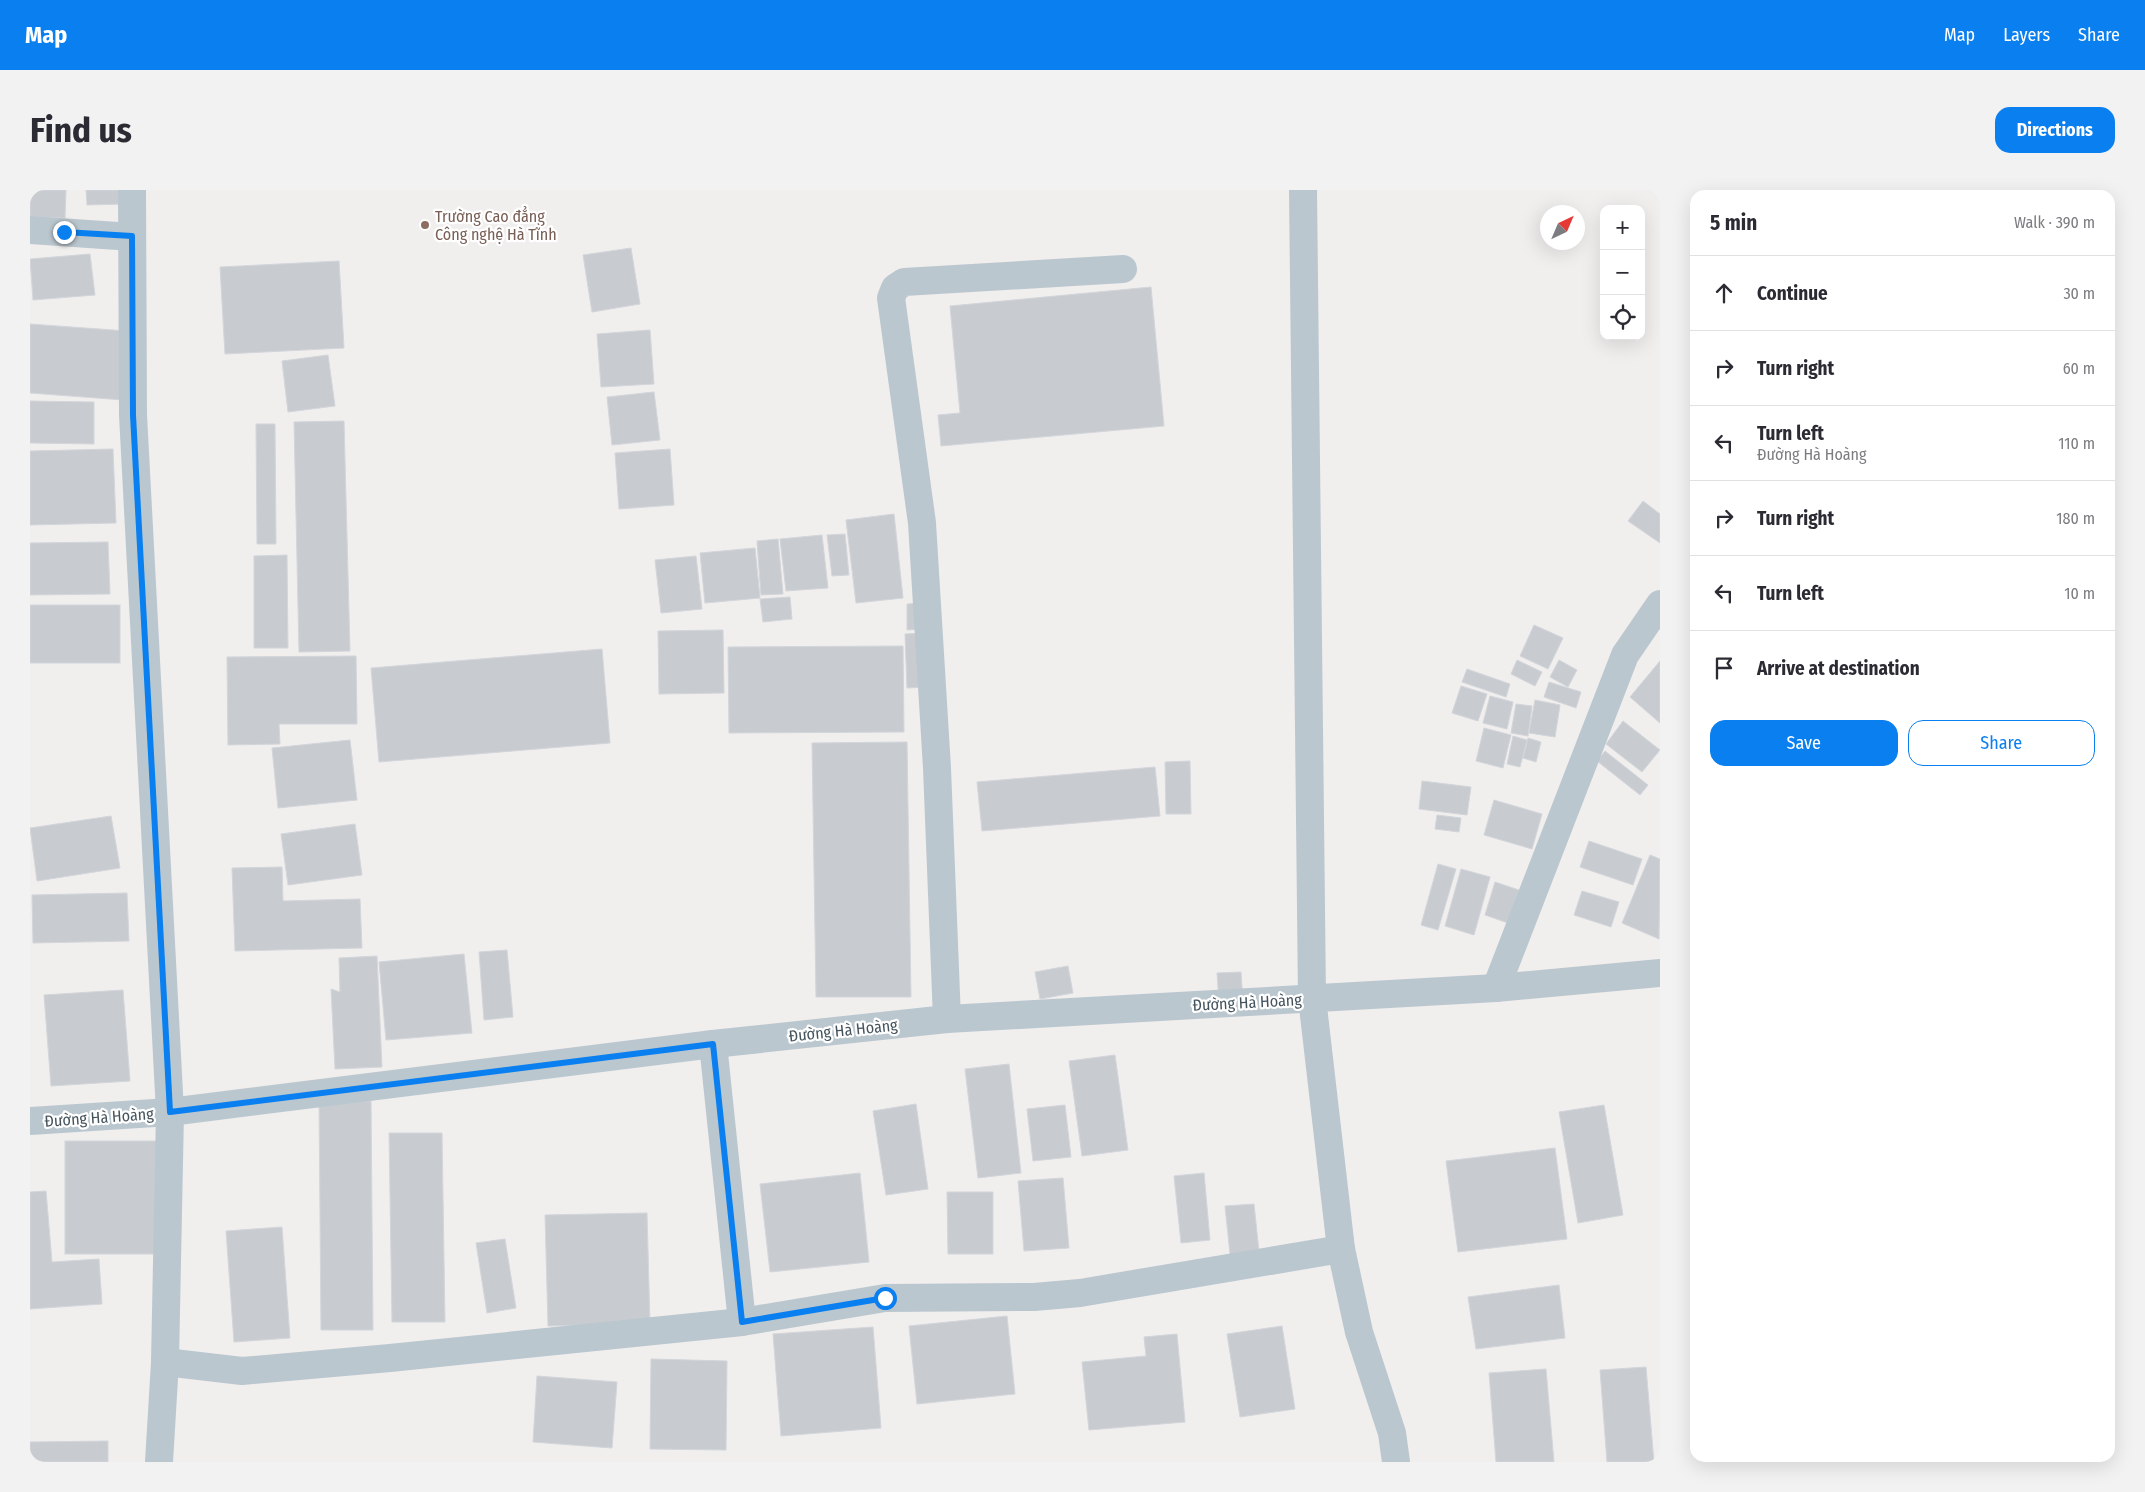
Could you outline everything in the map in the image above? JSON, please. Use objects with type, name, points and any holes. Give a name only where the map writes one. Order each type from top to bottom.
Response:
[{"type":"street","points":[[132,190],[133,415],[170,1112],[165,1362],[159,1462]]},
{"type":"street","points":[[1303,190],[1312,998],[1341,1248],[1359,1332],[1392,1433],[1396,1462]]},
{"type":"street","points":[[30,230],[132,236]]},
{"type":"street","points":[[948,1019],[937,768],[922,523],[891,298],[895,288],[904,282],[1123,269]]},
{"type":"street","points":[[1496,988],[1625,655],[1660,604]]},
{"type":"street","name":"Đường Hà Hoàng","points":[[30,1121],[170,1112],[713,1044],[948,1019],[1496,988],[1660,973]]},
{"type":"street","points":[[713,1044],[742,1322]]},
{"type":"street","points":[[165,1362],[242,1371],[742,1322],[885,1298],[1034,1297],[1080,1293],[1341,1248]]},
{"type":"building","points":[[30,190],[66,190],[65,218],[30,217]]},
{"type":"building","points":[[86,190],[124,190],[124,204],[87,205]]},
{"type":"building","points":[[631,248],[640,304],[592,312],[583,255]]},
{"type":"building","points":[[90,254],[95,295],[33,300],[30,259]]},
{"type":"building","points":[[339,261],[344,348],[225,354],[220,267]]},
{"type":"building","points":[[1151,287],[1164,426],[941,446],[938,415],[960,413],[950,306]]},
{"type":"building","points":[[30,324],[127,331],[123,400],[30,393]]},
{"type":"building","points":[[650,330],[654,384],[601,387],[597,334]]},
{"type":"building","points":[[328,355],[335,406],[288,412],[282,361]]},
{"type":"building","points":[[654,392],[660,440],[612,445],[607,397]]},
{"type":"building","points":[[30,401],[94,402],[94,444],[30,443]]},
{"type":"building","points":[[344,421],[350,651],[299,652],[294,422]]},
{"type":"building","points":[[256,424],[275,424],[276,544],[257,544]]},
{"type":"building","points":[[113,449],[116,523],[30,525],[30,451]]},
{"type":"building","points":[[670,449],[674,505],[619,509],[615,453]]},
{"type":"building","points":[[1643,501],[1660,514],[1660,543],[1628,521]]},
{"type":"building","points":[[894,514],[903,598],[856,603],[846,520]]},
{"type":"building","points":[[845,534],[849,575],[832,576],[827,535]]},
{"type":"building","points":[[822,535],[828,588],[786,591],[780,539]]},
{"type":"building","points":[[778,539],[783,594],[761,595],[757,541]]},
{"type":"building","points":[[108,542],[110,594],[30,595],[30,543]]},
{"type":"building","points":[[755,548],[760,598],[705,603],[700,553]]},
{"type":"building","points":[[287,555],[288,648],[254,648],[254,556]]},
{"type":"building","points":[[696,556],[702,609],[661,613],[655,560]]},
{"type":"building","points":[[790,597],[792,619],[763,622],[760,599]]},
{"type":"building","points":[[924,603],[925,629],[907,630],[907,604]]},
{"type":"building","points":[[30,605],[120,605],[120,663],[30,663]]},
{"type":"building","points":[[1534,625],[1563,638],[1548,669],[1520,656]]},
{"type":"building","points":[[723,630],[724,693],[659,694],[658,631]]},
{"type":"building","points":[[924,633],[926,687],[907,688],[905,634]]},
{"type":"building","points":[[903,646],[904,732],[729,733],[728,647]]},
{"type":"building","points":[[602,649],[610,743],[379,762],[371,668]]},
{"type":"building","points":[[356,656],[357,724],[279,724],[280,744],[228,745],[227,657]]},
{"type":"building","points":[[1517,660],[1542,672],[1535,686],[1511,674]]},
{"type":"building","points":[[1559,660],[1577,670],[1568,687],[1550,677]]},
{"type":"building","points":[[1660,661],[1660,723],[1630,697]]},
{"type":"building","points":[[1467,669],[1510,684],[1506,697],[1462,682]]},
{"type":"building","points":[[1549,682],[1581,692],[1576,708],[1544,697]]},
{"type":"building","points":[[1461,686],[1487,694],[1478,721],[1452,713]]},
{"type":"building","points":[[1490,696],[1513,702],[1507,729],[1483,723]]},
{"type":"building","points":[[1535,700],[1560,705],[1555,737],[1529,733]]},
{"type":"building","points":[[1516,704],[1532,706],[1528,736],[1511,733]]},
{"type":"building","points":[[1623,721],[1660,750],[1642,772],[1606,744]]},
{"type":"building","points":[[1484,728],[1511,735],[1503,768],[1476,761]]},
{"type":"building","points":[[1513,736],[1527,740],[1520,767],[1507,764]]},
{"type":"building","points":[[1528,738],[1541,742],[1536,762],[1523,758]]},
{"type":"building","points":[[350,740],[357,800],[278,808],[272,748]]},
{"type":"building","points":[[907,742],[911,997],[816,997],[812,743]]},
{"type":"building","points":[[1605,751],[1648,785],[1640,795],[1597,761]]},
{"type":"building","points":[[1190,761],[1191,814],[1166,814],[1165,762]]},
{"type":"building","points":[[1155,767],[1160,816],[982,831],[977,782]]},
{"type":"building","points":[[1422,781],[1471,787],[1467,815],[1419,809]]},
{"type":"building","points":[[1494,800],[1542,814],[1532,849],[1484,835]]},
{"type":"building","points":[[1437,815],[1461,818],[1459,832],[1435,829]]},
{"type":"building","points":[[111,816],[120,868],[37,881],[30,828]]},
{"type":"building","points":[[355,824],[362,875],[288,885],[281,834]]},
{"type":"building","points":[[1589,841],[1642,859],[1633,885],[1580,867]]},
{"type":"building","points":[[1650,855],[1660,859],[1659,939],[1622,923]]},
{"type":"building","points":[[1438,864],[1456,869],[1438,930],[1421,925]]},
{"type":"building","points":[[282,867],[283,901],[360,899],[362,948],[235,951],[232,868]]},
{"type":"building","points":[[1461,869],[1490,877],[1474,935],[1445,926]]},
{"type":"building","points":[[1495,882],[1519,890],[1508,923],[1485,915]]},
{"type":"building","points":[[1582,891],[1619,902],[1611,927],[1574,915]]},
{"type":"building","points":[[127,893],[129,941],[33,943],[32,895]]},
{"type":"building","points":[[507,950],[513,1017],[484,1020],[479,952]]},
{"type":"building","points":[[464,954],[472,1033],[386,1040],[379,962]]},
{"type":"building","points":[[377,956],[382,1067],[335,1069],[331,989],[340,992],[339,958]]},
{"type":"building","points":[[1068,966],[1073,993],[1040,999],[1035,972]]},
{"type":"building","points":[[1241,972],[1243,1001],[1219,1002],[1217,973]]},
{"type":"building","points":[[123,990],[130,1081],[51,1086],[44,995]]},
{"type":"building","points":[[1115,1055],[1128,1150],[1082,1156],[1069,1061]]},
{"type":"building","points":[[1009,1064],[1021,1173],[978,1178],[965,1069]]},
{"type":"building","points":[[319,1101],[371,1101],[373,1330],[321,1330]]},
{"type":"building","points":[[916,1104],[928,1189],[886,1195],[873,1111]]},
{"type":"building","points":[[1065,1105],[1071,1157],[1033,1161],[1027,1109]]},
{"type":"building","points":[[1604,1105],[1623,1215],[1578,1223],[1559,1112]]},
{"type":"building","points":[[389,1133],[442,1133],[445,1322],[392,1322]]},
{"type":"building","points":[[65,1141],[160,1141],[160,1254],[65,1254]]},
{"type":"building","points":[[1555,1148],[1567,1239],[1458,1252],[1446,1161]]},
{"type":"building","points":[[860,1173],[869,1262],[770,1272],[760,1184]]},
{"type":"building","points":[[1204,1173],[1210,1240],[1181,1243],[1174,1176]]},
{"type":"building","points":[[1063,1178],[1069,1248],[1024,1251],[1018,1181]]},
{"type":"building","points":[[46,1191],[52,1262],[99,1259],[102,1304],[30,1309],[30,1192]]},
{"type":"building","points":[[947,1192],[993,1192],[993,1254],[948,1254]]},
{"type":"building","points":[[1254,1204],[1260,1261],[1231,1264],[1225,1206]]},
{"type":"building","points":[[647,1213],[650,1324],[548,1326],[545,1215]]},
{"type":"building","points":[[282,1227],[290,1338],[234,1342],[226,1231]]},
{"type":"building","points":[[505,1239],[516,1308],[487,1313],[476,1243]]},
{"type":"building","points":[[1559,1285],[1565,1338],[1476,1349],[1468,1297]]},
{"type":"building","points":[[1007,1316],[1015,1394],[917,1404],[909,1326]]},
{"type":"building","points":[[1282,1326],[1295,1409],[1240,1417],[1227,1334]]},
{"type":"building","points":[[873,1327],[881,1428],[781,1436],[773,1334]]},
{"type":"building","points":[[1177,1334],[1185,1422],[1089,1430],[1082,1362],[1146,1356],[1144,1337]]},
{"type":"building","points":[[651,1359],[727,1361],[726,1450],[650,1449]]},
{"type":"building","points":[[1646,1367],[1654,1462],[1607,1462],[1600,1370]]},
{"type":"building","points":[[1546,1369],[1554,1462],[1496,1462],[1489,1373]]},
{"type":"building","points":[[537,1376],[617,1382],[612,1448],[533,1442]]},
{"type":"building","points":[[108,1441],[108,1462],[30,1462],[30,1442]]},
{"type":"place","name":"Trường Cao đẳng Công nghệ Hà Tĩnh","points":[[425,225]]},
{"type":"route","points":[[64,232],[132,236],[133,415],[170,1112],[713,1044],[742,1322],[885,1298]]}]
